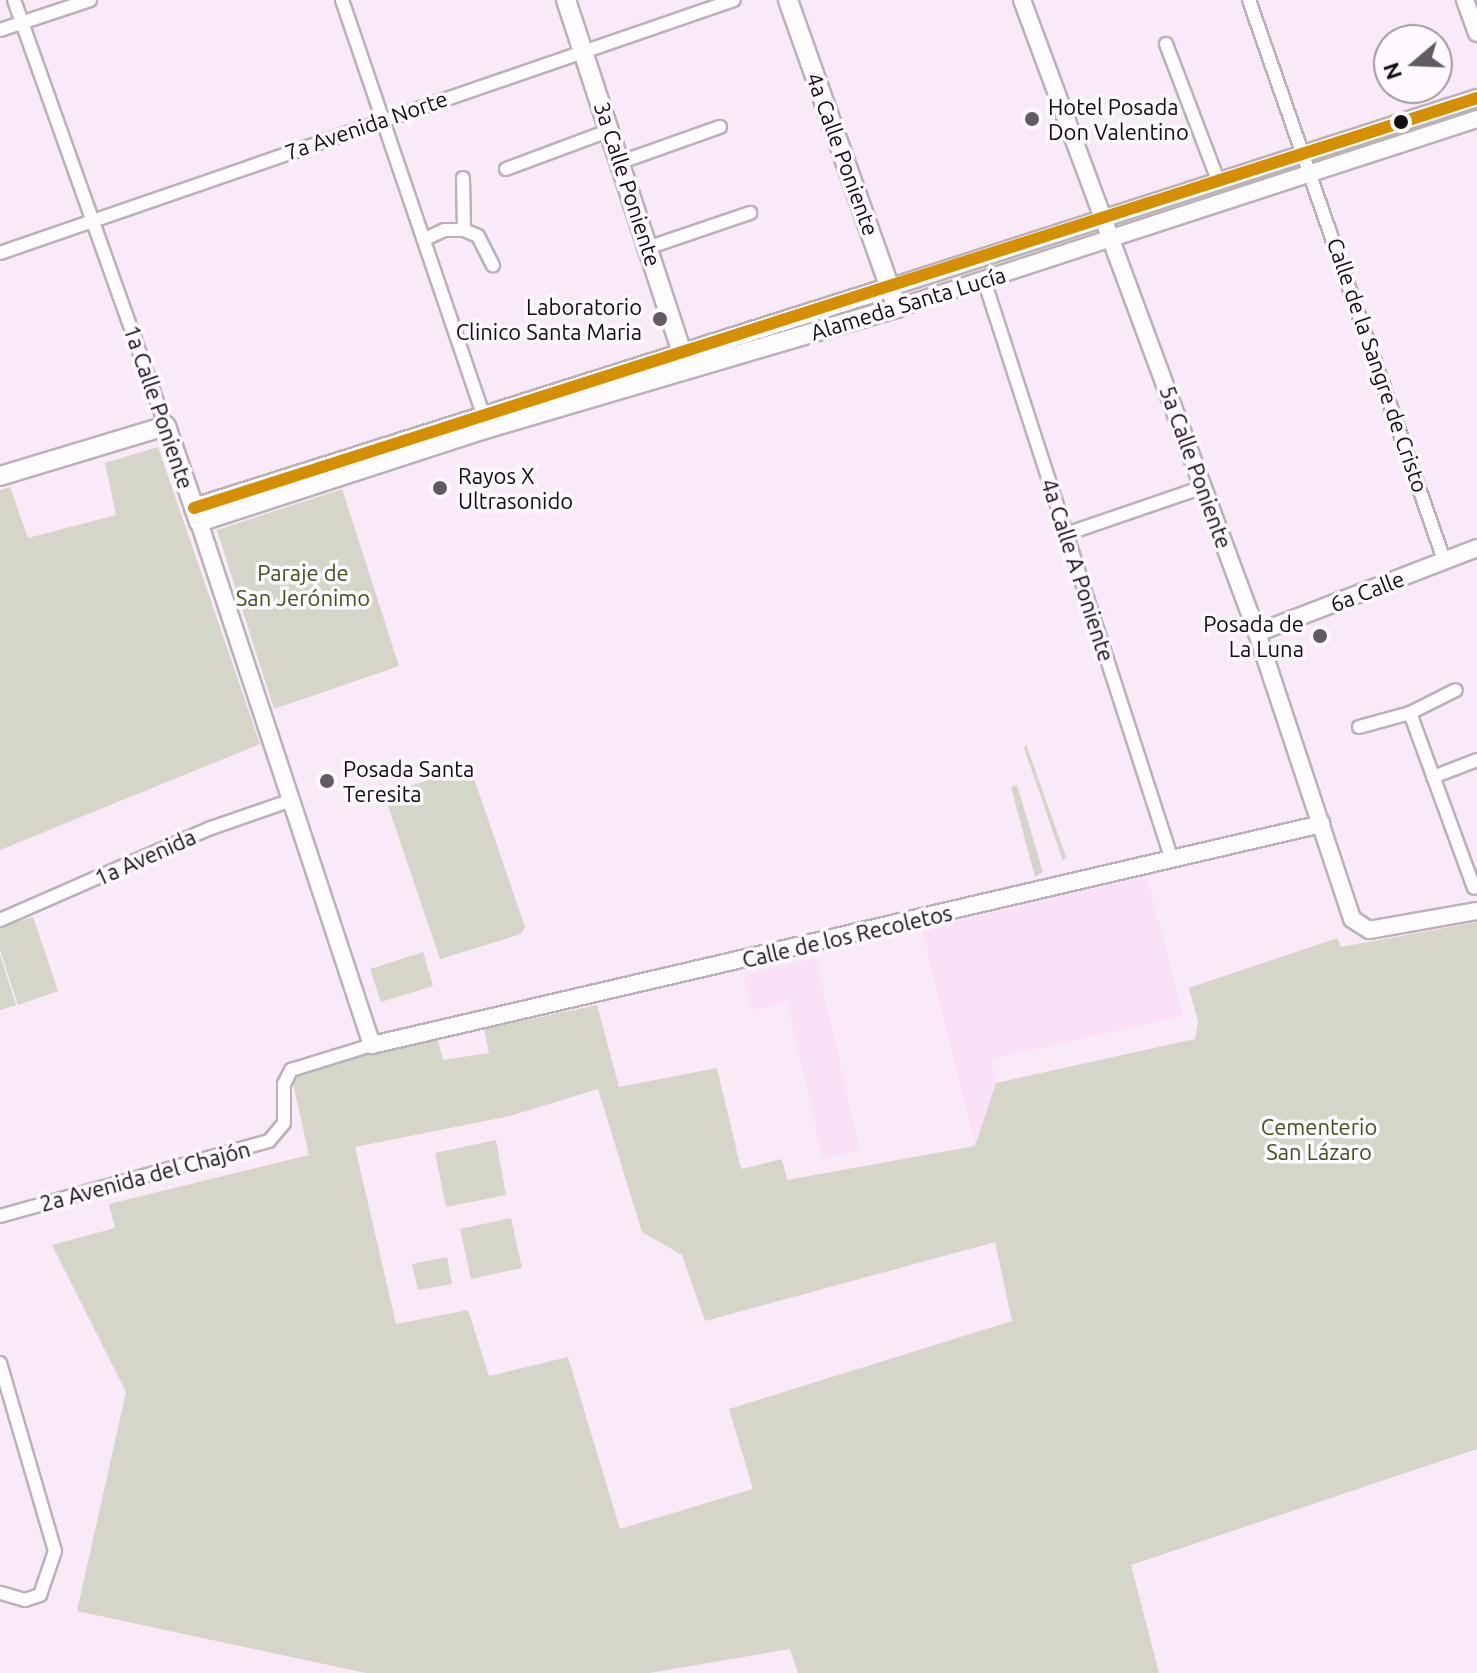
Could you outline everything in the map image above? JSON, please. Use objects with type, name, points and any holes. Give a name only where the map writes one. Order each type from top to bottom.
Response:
[{"type":"main road","name":"3a Calle Poniente","points":[[566,0],[650,247],[685,361]]},
{"type":"main road","name":"4a Calle Poniente","points":[[788,0],[897,308]]},
{"type":"main road","name":"Alameda Santa Lucía","points":[[196,515],[685,361],[891,287]]},
{"type":"main road","name":"Alameda Santa Lucía","points":[[685,361],[897,308]]},
{"type":"main road","points":[[0,476],[166,426]]},
{"type":"main road","name":"1a Calle Poniente","points":[[166,426],[196,515]]},
{"type":"street","name":"1a Calle Poniente","points":[[14,0],[166,426]]},
{"type":"street","points":[[0,30],[90,0]]},
{"type":"street","points":[[342,0],[485,422]]},
{"type":"street","name":"7a Avenida Norte","points":[[0,253],[734,0]]},
{"type":"street","name":"5a Calle Poniente","points":[[1022,0],[1257,633],[1350,914],[1369,930],[1477,911]]},
{"type":"street","name":"Calle de la Sangre de Cristo","points":[[1249,0],[1306,152],[1444,560]]},
{"type":"street","points":[[1465,0],[1477,33]]},
{"type":"street","points":[[1166,44],[1219,183]]},
{"type":"street","name":"Alameda Santa Lucía","points":[[891,287],[1219,183],[1306,152],[1475,103]]},
{"type":"street","name":"Alameda Santa Lucía","points":[[897,308],[1112,242],[1312,170],[1477,119]]},
{"type":"street","points":[[621,162],[720,127]]},
{"type":"street","points":[[506,169],[611,130]]},
{"type":"street","points":[[1244,174],[1250,192]]},
{"type":"street","points":[[463,178],[464,230]]},
{"type":"street","points":[[650,247],[750,213]]},
{"type":"street","points":[[425,239],[444,230],[464,230],[478,236],[493,265]]},
{"type":"street","name":"4a Calle A Poniente","points":[[984,280],[1172,860]]},
{"type":"street","points":[[1066,534],[1203,487]]},
{"type":"street","name":"1a Calle Poniente","points":[[196,515],[372,1045]]},
{"type":"street","name":"6a Calle","points":[[1257,633],[1477,548]]},
{"type":"street","points":[[1359,727],[1410,713],[1456,690]]},
{"type":"street","points":[[1410,713],[1474,888]]},
{"type":"street","points":[[1433,777],[1477,760]]},
{"type":"street","name":"1a Avenida","points":[[0,920],[211,828],[292,800]]},
{"type":"street","name":"Calle de los Recoletos","points":[[372,1045],[1322,824]]},
{"type":"street","name":"2a Avenida del Chajón","points":[[0,1216],[269,1141],[284,1123],[284,1084],[291,1070],[372,1045]]},
{"type":"street","points":[[0,1363],[55,1551],[40,1595],[25,1600],[0,1593]]},
{"type":"shaded area","points":[[1147,876],[1183,1016],[991,1059],[996,1083],[975,1146],[922,929]]},
{"type":"shaded area","points":[[816,958],[860,1151],[823,1159],[787,1002],[752,1010],[744,975]]},
{"type":"green space","points":[[158,447],[260,744],[0,850],[0,490],[10,487],[28,538],[116,515],[105,463]]},
{"type":"green space","name":"Paraje de San Jerónimo","points":[[342,489],[399,666],[274,709],[217,530]]},
{"type":"green space","points":[[1026,744],[1066,857],[1063,861],[1024,748]]},
{"type":"green space","points":[[470,767],[525,927],[521,934],[440,959],[384,794]]},
{"type":"green space","points":[[1017,785],[1043,872],[1035,877],[1011,787]]},
{"type":"green space","points":[[33,917],[58,991],[18,1005],[0,950],[0,927]]},
{"type":"green space","name":"Cementerio San Lázaro","points":[[1477,922],[1477,1449],[1131,1565],[1159,1673],[798,1673],[790,1649],[649,1673],[366,1673],[77,1611],[126,1392],[52,1245],[115,1228],[109,1204],[309,1155],[292,1079],[300,1069],[437,1037],[443,1060],[489,1053],[484,1029],[597,1005],[619,1087],[717,1068],[741,1169],[782,1159],[787,1180],[975,1146],[996,1083],[1195,1039],[1198,1022],[1189,988],[1337,938],[1341,947]],"holes":[[[598,1089],[642,1232],[682,1255],[705,1321],[995,1242],[1012,1321],[729,1409],[753,1489],[620,1529],[568,1357],[489,1376],[468,1310],[396,1324],[355,1147],[510,1116]]]},
{"type":"green space","points":[[423,952],[433,986],[381,1002],[370,969]]},
{"type":"green space","points":[[0,955],[16,1005],[0,1010]]},
{"type":"green space","points":[[496,1140],[506,1195],[446,1207],[435,1153]]},
{"type":"green space","points":[[511,1218],[522,1268],[471,1279],[460,1229]]},
{"type":"green space","points":[[447,1257],[452,1284],[418,1290],[412,1264]]},
{"type":"transit line","points":[[194,508],[1477,98]]},
{"type":"place","name":"Hotel Posada Don Valentino","points":[[1032,119]]},
{"type":"place","name":"Laboratorio Clinico Santa Maria","points":[[660,319]]},
{"type":"place","name":"Rayos X Ultrasonido","points":[[440,488]]},
{"type":"place","name":"Posada de La Luna","points":[[1320,636]]},
{"type":"place","name":"Posada Santa Teresita","points":[[327,781]]}]
